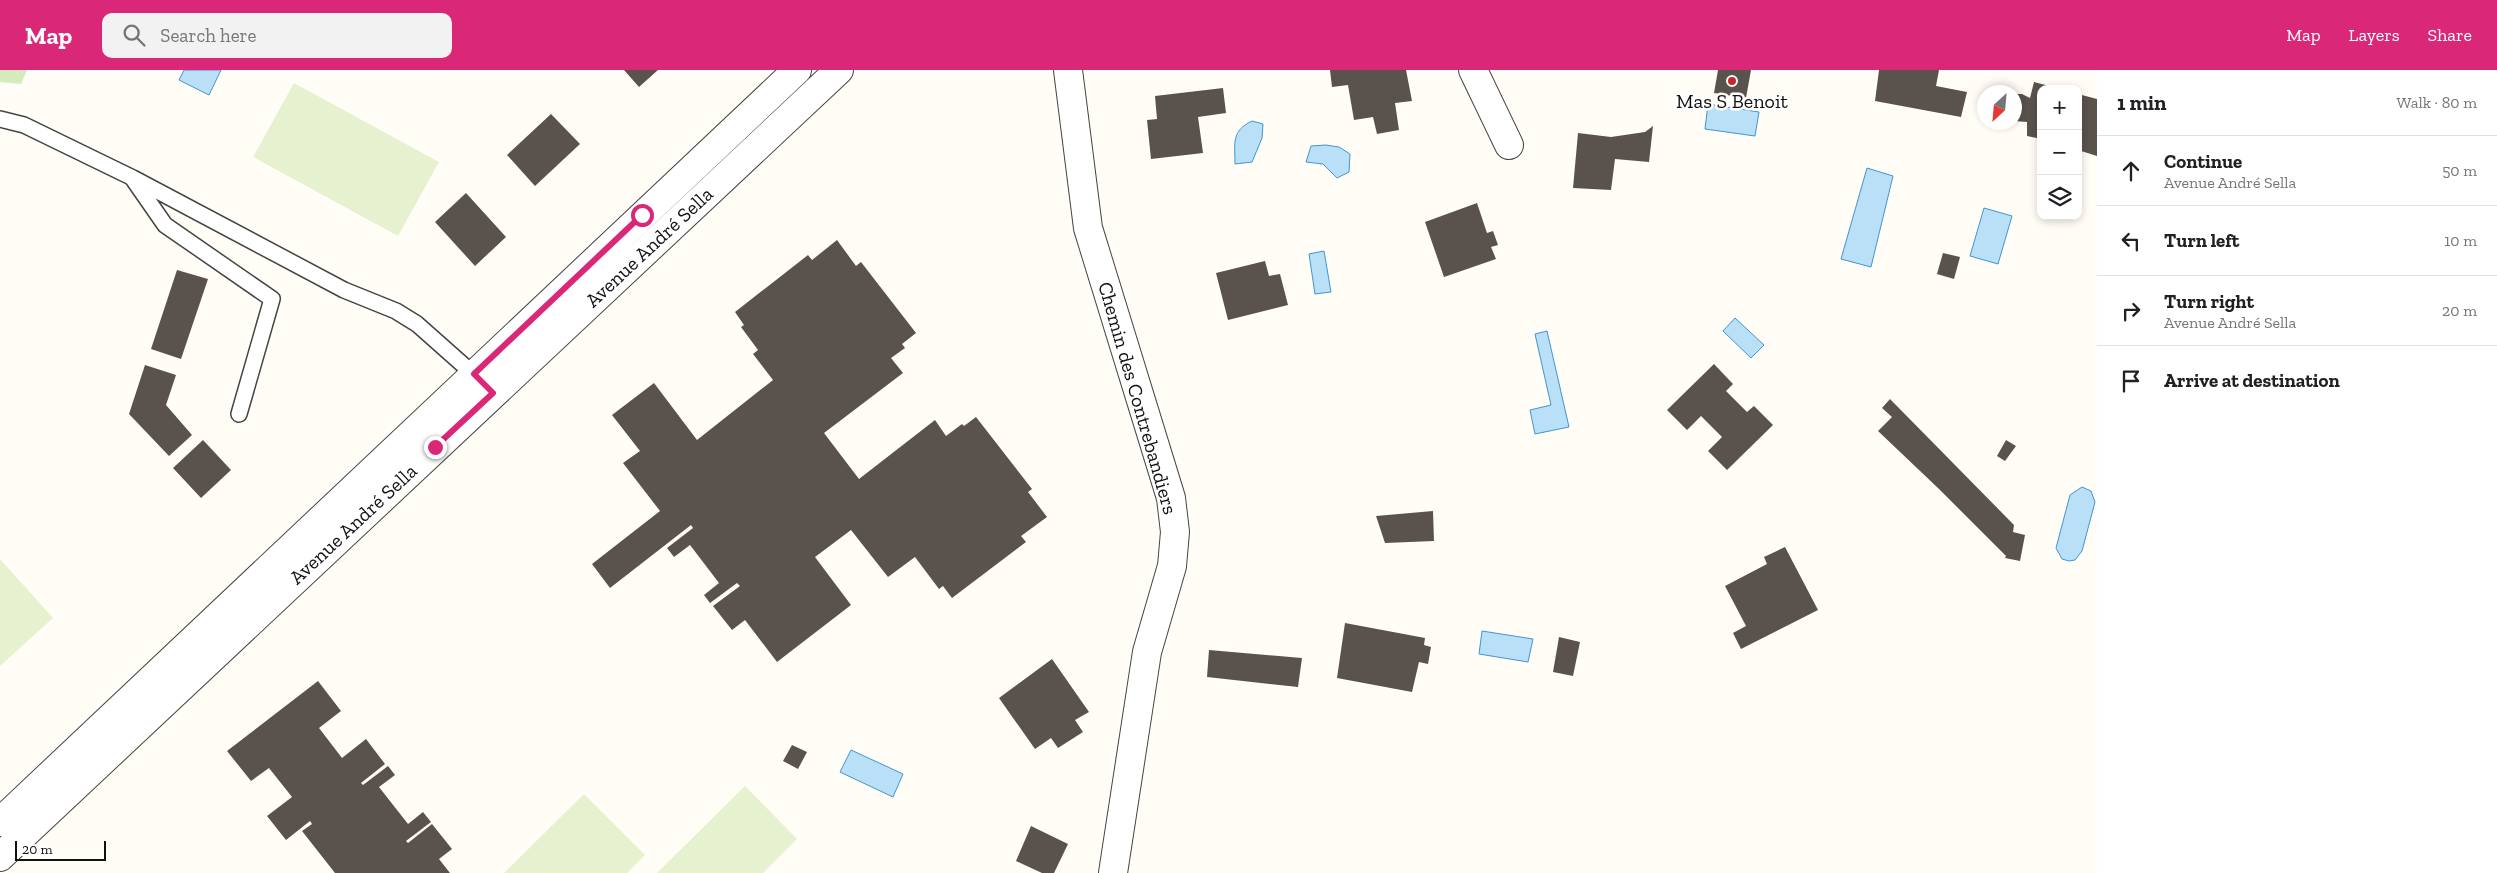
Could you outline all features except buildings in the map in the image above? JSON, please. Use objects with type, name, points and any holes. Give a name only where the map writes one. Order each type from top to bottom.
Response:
[{"type":"street","name":"Avenue André Sella","points":[[0,822],[797,70]]},
{"type":"street","name":"Avenue André Sella","points":[[0,857],[839,70]]},
{"type":"street","name":"Chemin des Contrebandiers","points":[[1068,70],[1088,228],[1171,498],[1175,532],[1172,566],[1147,652],[1113,873]]},
{"type":"street","points":[[1473,70],[1509,145]]},
{"type":"lane","points":[[0,119],[24,125],[133,178],[344,290],[396,311],[417,324],[493,393]]},
{"type":"lane","points":[[133,178],[165,225],[272,299],[239,414]]},
{"type":"green space","points":[[0,70],[27,70],[21,84],[0,82]]},
{"type":"green space","points":[[294,83],[439,162],[398,236],[253,157]]},
{"type":"green space","points":[[0,559],[53,618],[0,666]]},
{"type":"green space","points":[[745,786],[797,839],[763,873],[657,873]]},
{"type":"green space","points":[[584,794],[645,855],[627,873],[504,873]]},
{"type":"water","points":[[184,70],[221,70],[209,95],[179,80]]},
{"type":"water","points":[[1708,104],[1759,112],[1755,136],[1705,129]]},
{"type":"water","points":[[1252,121],[1263,124],[1262,138],[1252,162],[1235,164],[1237,133]]},
{"type":"water","points":[[1326,145],[1339,147],[1350,154],[1349,172],[1337,178],[1323,164],[1306,162],[1311,146]]},
{"type":"water","points":[[1867,168],[1893,176],[1871,267],[1841,259]]},
{"type":"water","points":[[1984,208],[2012,216],[1998,264],[1970,256]]},
{"type":"water","points":[[1324,251],[1331,292],[1315,294],[1309,254]]},
{"type":"water","points":[[1735,318],[1764,345],[1751,358],[1723,331]]},
{"type":"water","points":[[1547,331],[1569,427],[1535,434],[1530,410],[1551,405],[1535,334]]},
{"type":"water","points":[[2082,487],[2091,491],[2095,502],[2082,551],[2075,560],[2069,561],[2062,559],[2056,548],[2070,495]]},
{"type":"water","points":[[1482,631],[1533,639],[1528,662],[1479,654]]},
{"type":"water","points":[[851,750],[903,774],[893,797],[840,772]]},
{"type":"place","name":"Mas S Benoit","points":[[1732,81]]},
{"type":"route","points":[[435,447],[493,393],[474,374],[642,215]]}]
